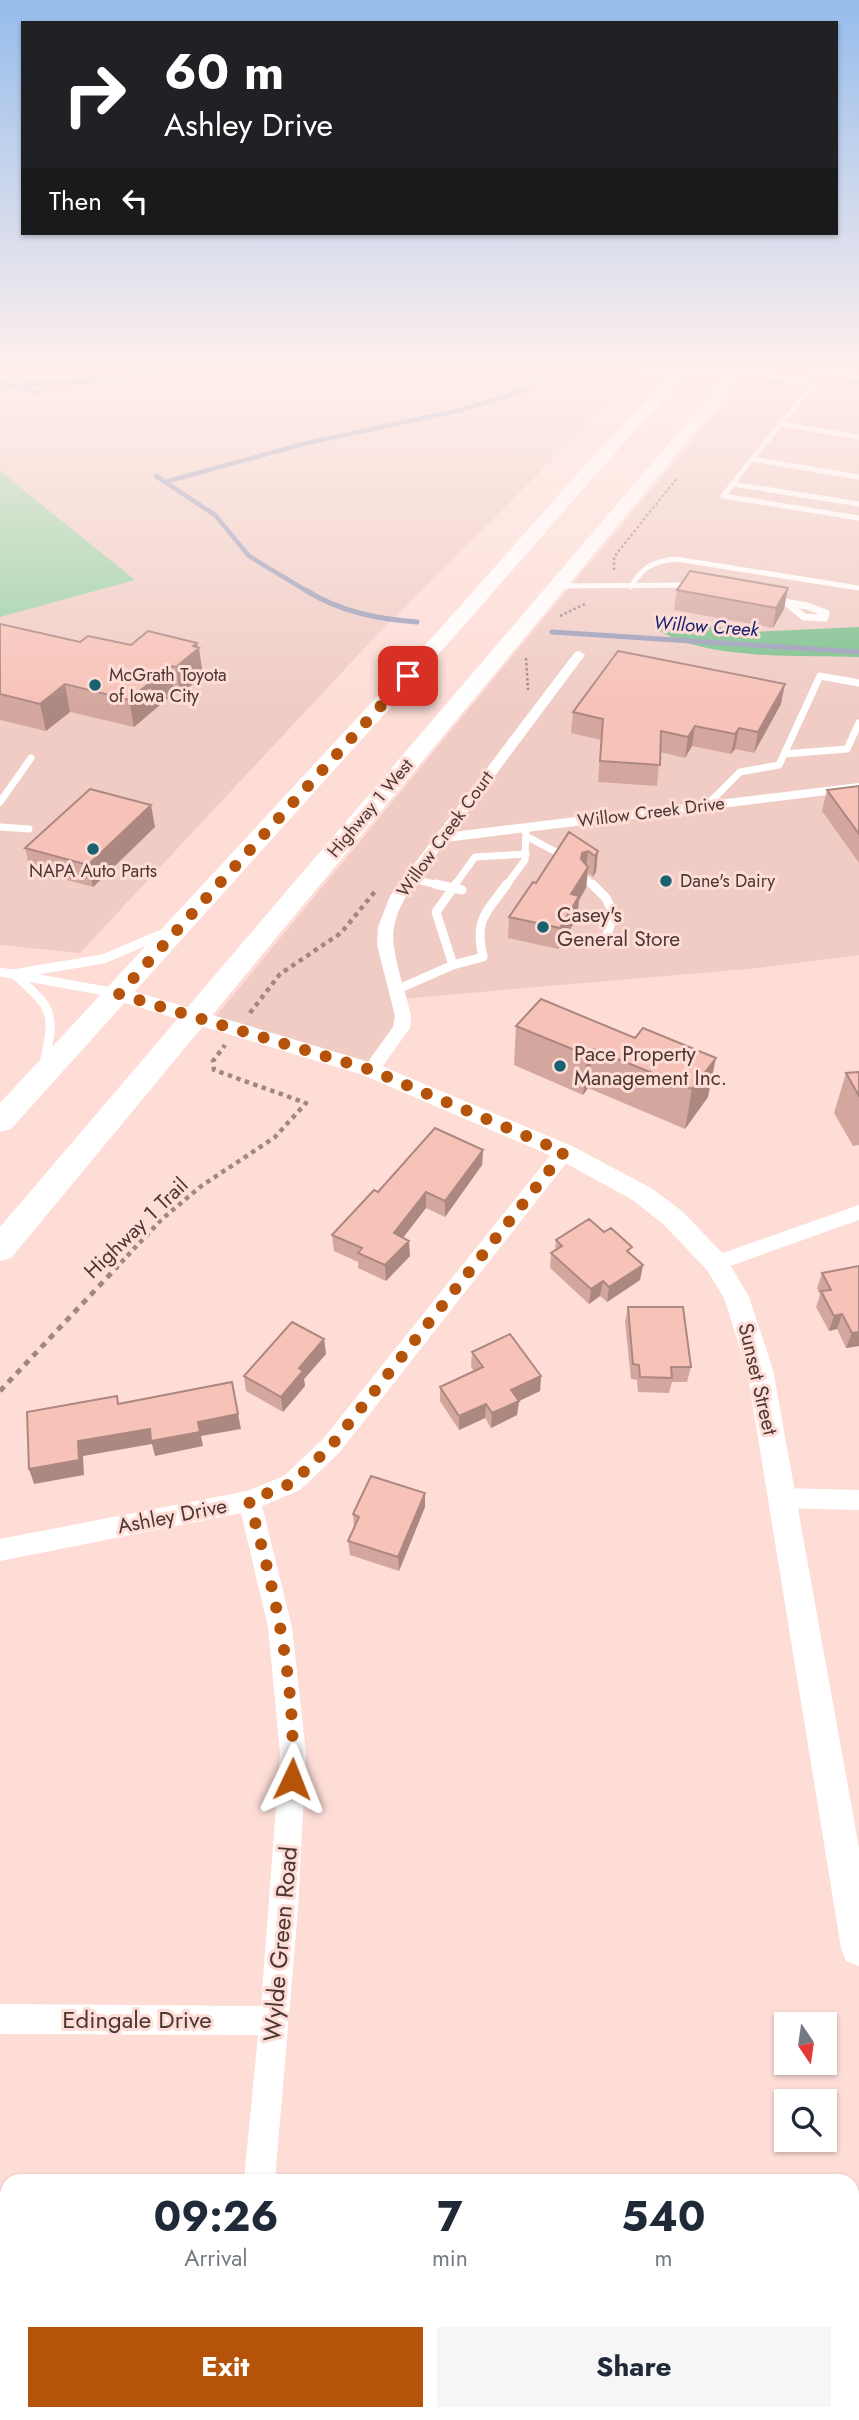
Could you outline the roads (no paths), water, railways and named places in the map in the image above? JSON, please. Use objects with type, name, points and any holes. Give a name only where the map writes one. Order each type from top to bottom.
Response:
[{"type":"main road","points":[[0,1122],[180,926],[520,578],[585,481]]},
{"type":"main road","name":"Highway 1 West","points":[[0,1249],[559,586],[644,481]]},
{"type":"main road","points":[[520,578],[559,586]]},
{"type":"street","name":"Willow Creek Court","points":[[371,1070],[401,1028],[403,1016],[388,966],[386,927],[398,896],[579,654]]},
{"type":"street","name":"Willow Creek Drive","points":[[443,838],[526,832],[706,805],[859,787]]},
{"type":"street","name":"Sunset Street","points":[[119,994],[371,1070],[564,1152],[642,1194],[673,1218],[716,1263],[736,1297],[750,1332],[760,1370],[859,1948]]},
{"type":"street","name":"Ashley Drive","points":[[0,1549],[249,1501],[292,1483],[331,1446],[564,1152]]},
{"type":"street","points":[[716,1263],[859,1212]]},
{"type":"street","points":[[782,1498],[859,1500]]},
{"type":"street","name":"Wylde Green Road","points":[[249,1501],[266,1561],[280,1627],[293,1753],[285,1909],[260,2174]]},
{"type":"street","name":"Edingale Drive","points":[[0,2019],[274,2021]]},
{"type":"lane","points":[[735,481],[723,496],[859,518]]},
{"type":"lane","points":[[733,484],[859,504]]},
{"type":"lane","points":[[631,587],[639,571],[647,565],[676,559],[859,588]]},
{"type":"lane","points":[[559,586],[701,587]]},
{"type":"lane","points":[[762,598],[817,608],[826,613],[825,618],[807,619],[794,612],[787,603]]},
{"type":"lane","points":[[706,805],[740,772],[779,765],[820,676],[859,683]]},
{"type":"lane","points":[[784,754],[847,749],[859,723]]},
{"type":"lane","points":[[0,803],[31,758]]},
{"type":"lane","points":[[0,827],[29,829]]},
{"type":"lane","points":[[526,832],[556,852]]},
{"type":"lane","points":[[396,990],[453,965],[482,957],[478,935],[484,916],[523,864],[526,832]]},
{"type":"lane","points":[[453,965],[436,912],[475,857],[526,854]]},
{"type":"lane","points":[[411,878],[462,890]]},
{"type":"lane","points":[[585,878],[606,898],[614,915],[607,934]]},
{"type":"lane","points":[[13,974],[103,959],[180,926]]},
{"type":"lane","points":[[0,972],[119,994]]},
{"type":"lane","points":[[13,974],[37,995],[48,1014],[52,1028],[40,1079]]},
{"type":"waterway","name":"Willow Creek","points":[[165,482],[215,515],[249,556],[310,593]]},
{"type":"waterway","name":"Willow Creek","points":[[307,591],[360,613],[417,622]]},
{"type":"waterway","name":"Willow Creek","points":[[552,632],[859,652]]},
{"type":"place","name":"McGrath Toyota of Iowa City","points":[[95,685]]},
{"type":"place","name":"NAPA Auto Parts","points":[[93,849]]},
{"type":"place","name":"Dane's Dairy","points":[[666,881]]},
{"type":"place","name":"Casey's General Store","points":[[543,927]]},
{"type":"place","name":"Pace Property Management Inc.","points":[[560,1066]]}]
